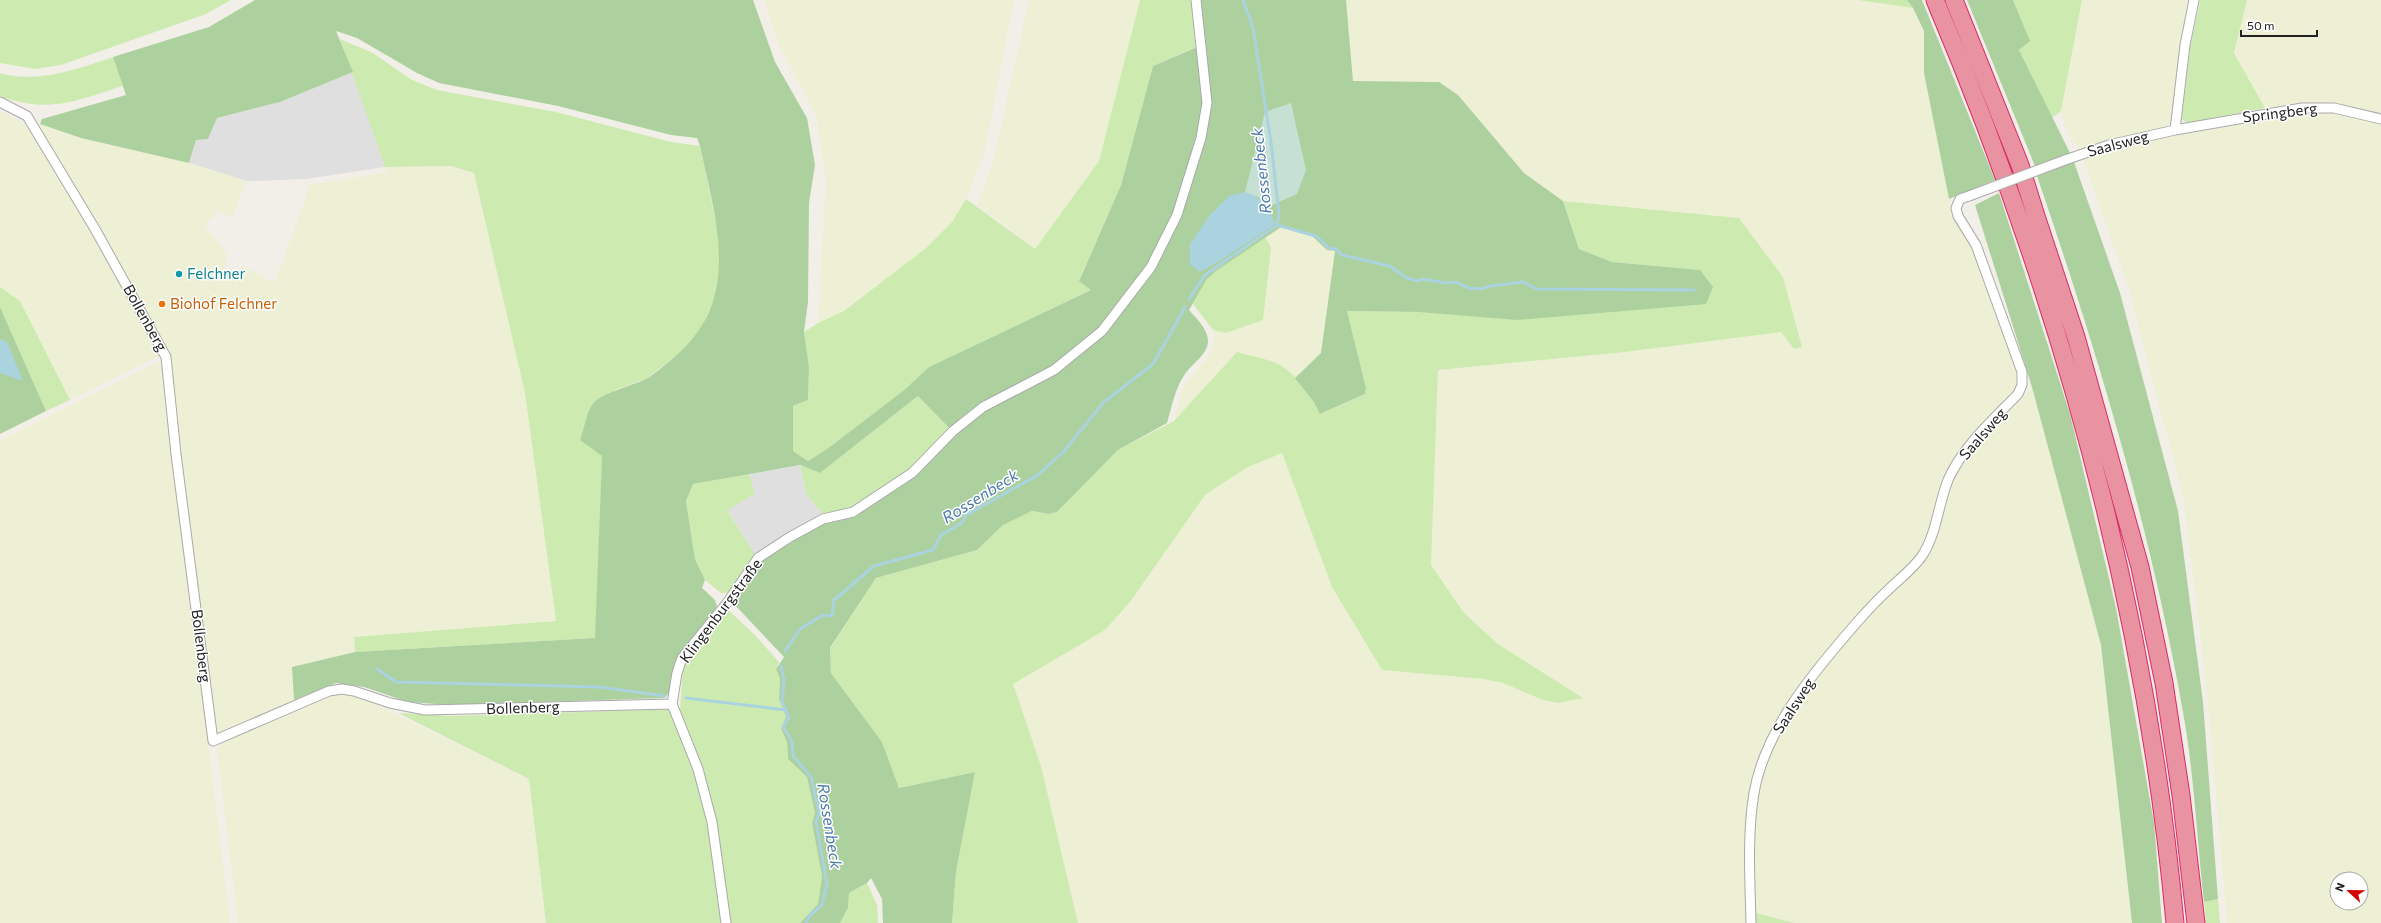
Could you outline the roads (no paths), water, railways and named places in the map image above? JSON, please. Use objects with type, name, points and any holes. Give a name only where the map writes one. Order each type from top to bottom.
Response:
[{"type":"highway","points":[[1935,0],[2004,172],[2059,341],[2098,476],[2121,574],[2142,685],[2168,852],[2175,923]]},
{"type":"highway","points":[[1954,0],[2020,165],[2076,337],[2140,567],[2164,683],[2181,795],[2196,923]]},
{"type":"street","name":"Klingenburgstraße","points":[[672,704],[677,673],[682,658],[727,603],[758,558],[790,537],[823,519],[853,512],[860,508],[912,473],[953,431],[983,407],[1054,370],[1102,330],[1151,267],[1177,215],[1201,138],[1207,103],[1196,0]]},
{"type":"street","points":[[2177,129],[2184,52],[2194,0]]},
{"type":"street","name":"Bollenberg","points":[[0,102],[27,116],[95,229],[166,357],[176,454],[213,741],[329,691],[342,689],[390,703],[425,710],[672,704]]},
{"type":"street","name":"Springberg","points":[[2177,129],[2302,108],[2334,108],[2381,119]]},
{"type":"street","name":"Saalsweg","points":[[1751,923],[1751,841],[1754,793],[1774,736],[1801,693],[1832,652],[1885,592],[1921,556],[1930,540],[1949,479],[1959,460],[1976,437],[2018,394],[2022,385],[2022,372],[1976,245],[1957,212],[1957,202],[1969,196],[2065,160],[2109,145],[2177,129]]},
{"type":"street","points":[[672,704],[698,769],[712,822],[726,923]]},
{"type":"water","points":[[1245,192],[1261,200],[1270,212],[1275,224],[1221,260],[1200,272],[1190,264],[1190,244],[1210,215],[1229,196]]},
{"type":"water","points":[[0,339],[7,342],[23,381],[0,373]]},
{"type":"waterway","name":"Rossenbeck","points":[[1189,299],[1205,275],[1277,225],[1279,215],[1271,142],[1253,28],[1243,0]]},
{"type":"waterway","points":[[1277,225],[1316,236],[1329,248],[1336,249],[1342,255],[1390,266],[1405,277],[1416,281],[1424,279],[1445,283],[1456,282],[1468,288],[1481,289],[1490,286],[1523,282],[1537,289],[1694,290]]},
{"type":"waterway","name":"Rossenbeck","points":[[785,651],[800,629],[823,615],[832,616],[834,600],[874,566],[933,550],[941,535],[962,523],[966,515],[1038,475],[1064,451],[1104,402],[1153,364],[1185,307]]},
{"type":"waterway","name":"Rossenbeck","points":[[781,666],[784,680],[782,701],[789,718],[783,727],[792,741],[793,756],[811,777],[819,812],[816,822],[827,884],[822,905],[809,916],[806,923]]},
{"type":"waterway","points":[[377,669],[396,682],[599,687],[665,696]]},
{"type":"waterway","points":[[686,698],[786,710]]},
{"type":"place","name":"Felchner","points":[[179,274]]},
{"type":"place","name":"Biohof Felchner","points":[[162,304]]}]
